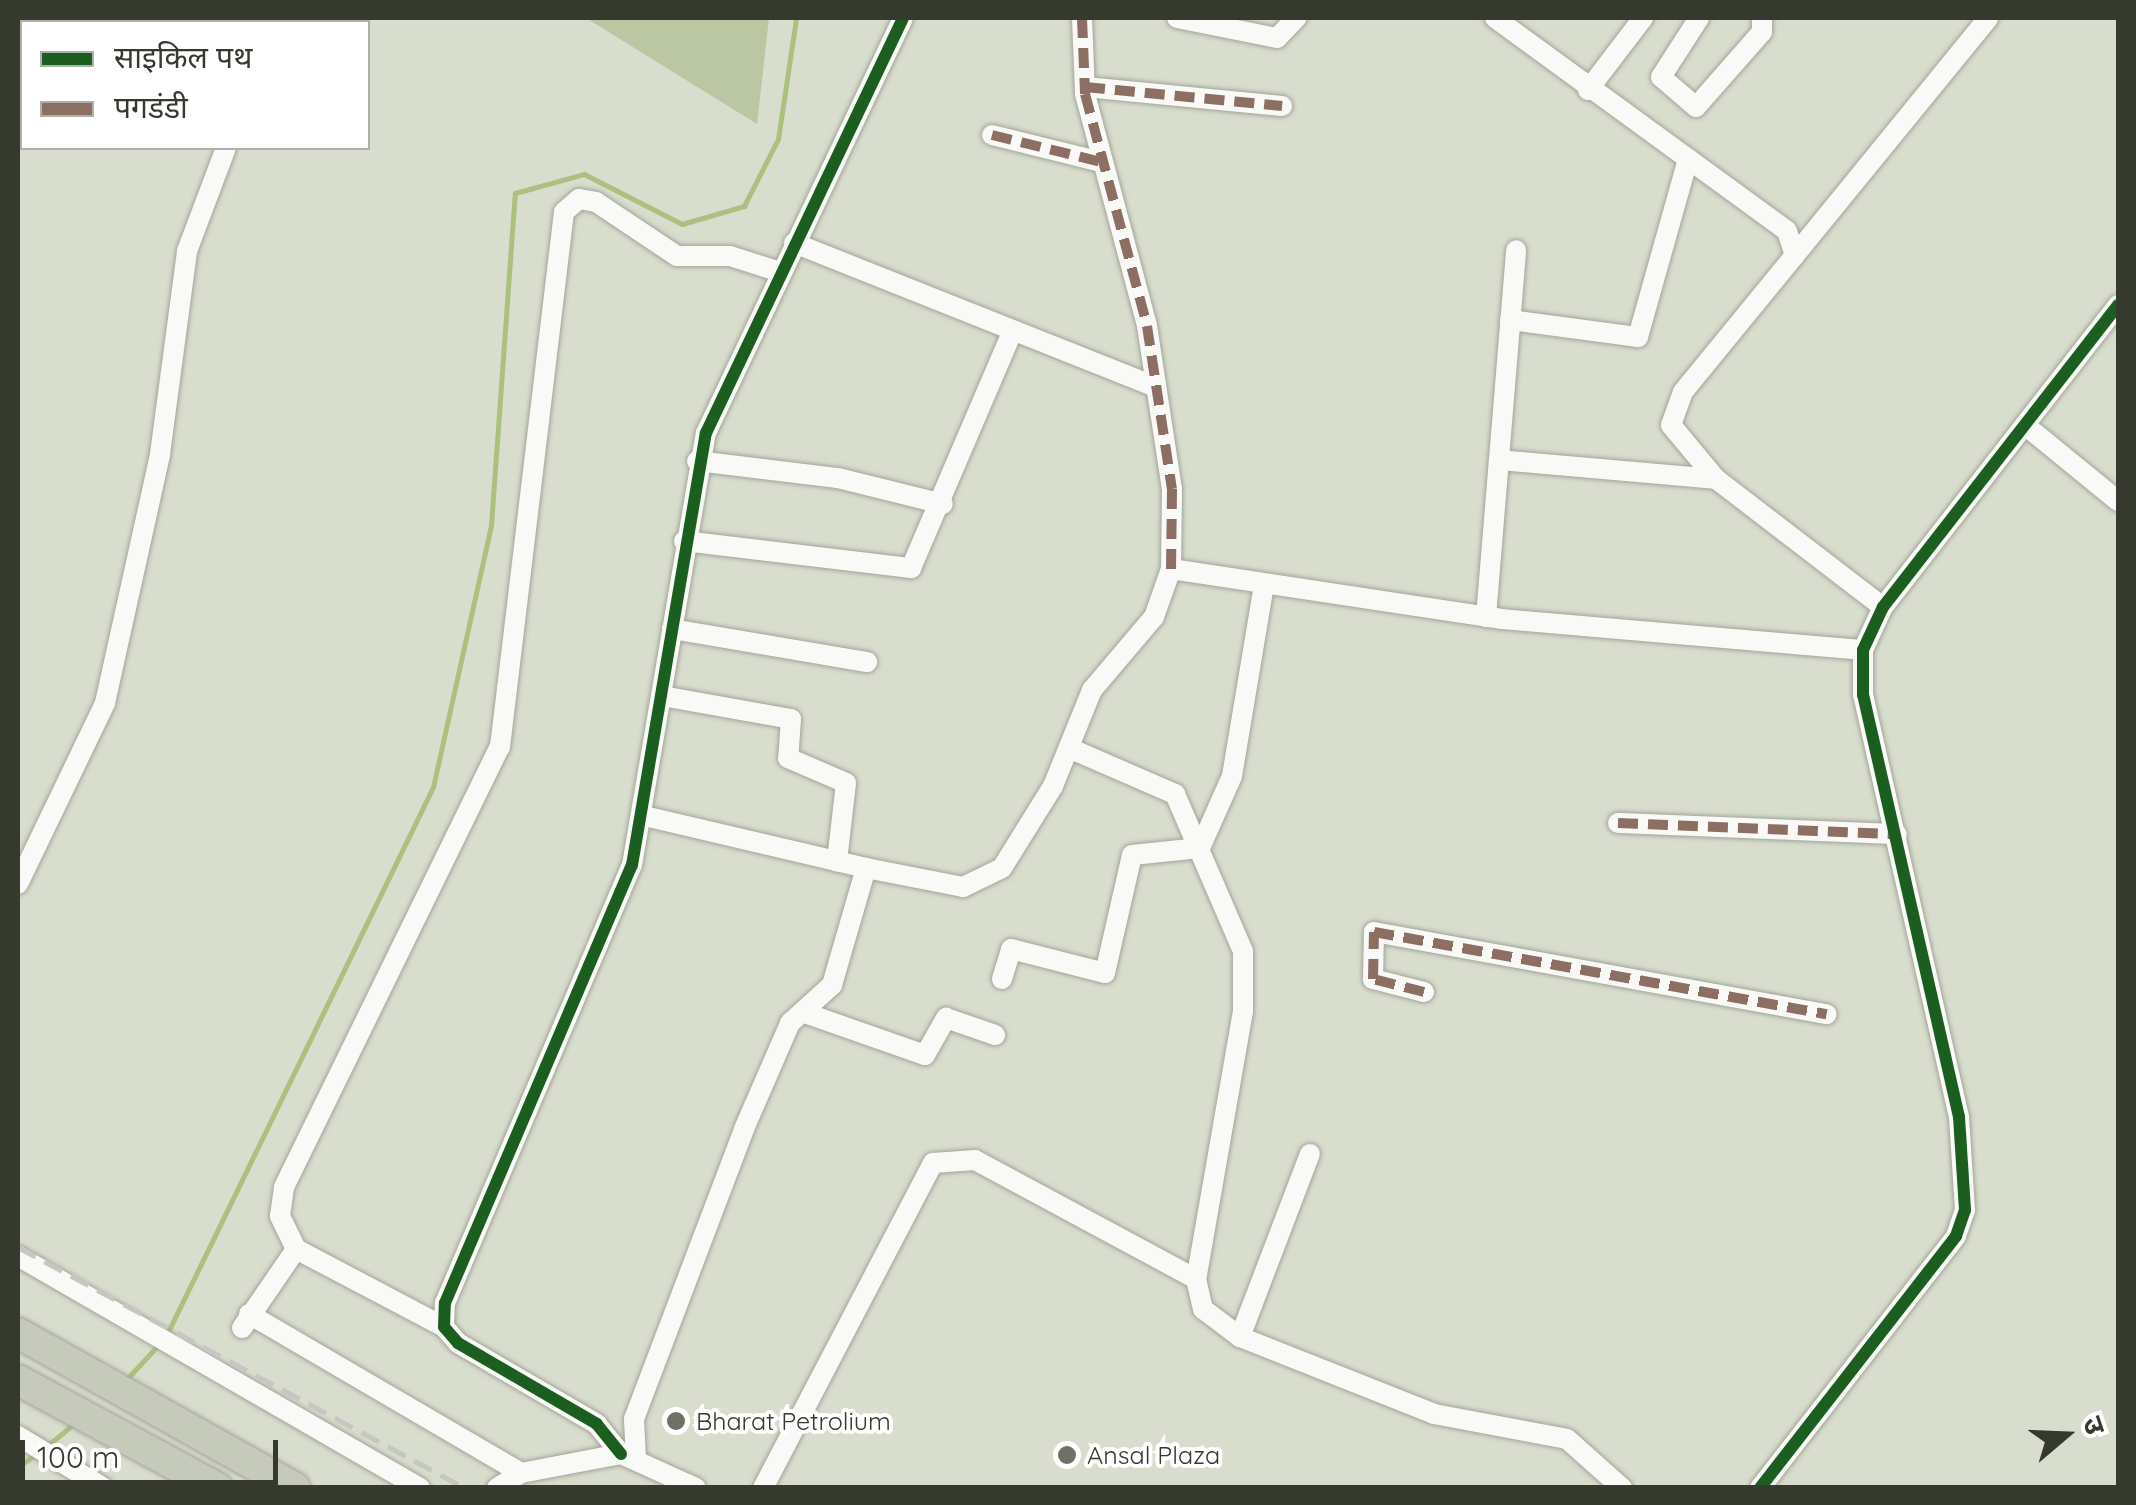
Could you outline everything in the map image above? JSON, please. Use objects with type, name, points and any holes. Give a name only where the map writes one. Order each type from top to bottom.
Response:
[{"type":"highway","points":[[18,1334],[295,1488]]},
{"type":"highway","points":[[18,1380],[218,1488]]},
{"type":"street","points":[[444,1327],[645,816],[697,460],[780,272],[903,18]]},
{"type":"street","points":[[645,816],[866,868],[980,886],[1002,868],[1069,748],[1092,690],[1154,616],[1171,569],[1173,504],[1132,255],[1101,162],[1085,87],[1082,18]]},
{"type":"street","points":[[1177,18],[1277,38],[1296,18]]},
{"type":"street","points":[[1495,18],[1588,90],[1768,213],[1796,255]]},
{"type":"street","points":[[1588,90],[1643,18]]},
{"type":"street","points":[[1699,18],[1661,76],[1696,107],[1762,32],[1762,18]]},
{"type":"street","points":[[1883,607],[1716,479],[1681,446],[1673,409],[1988,18]]},
{"type":"street","points":[[1085,87],[1282,106]]},
{"type":"street","points":[[992,136],[1101,162]]},
{"type":"street","points":[[18,884],[106,702],[160,454],[187,250],[225,150]]},
{"type":"street","points":[[1510,320],[1638,337],[1688,159]]},
{"type":"street","points":[[696,1488],[628,1456],[597,1424],[444,1327],[296,1249],[284,1238],[284,1187],[500,747],[564,212],[579,199],[596,202],[677,256],[730,256],[780,272]]},
{"type":"street","points":[[794,242],[1010,335],[1156,387]]},
{"type":"street","points":[[1486,617],[1516,250]]},
{"type":"street","points":[[1760,1488],[1956,1236],[1965,1210],[1959,1117],[1863,694],[1863,650],[1883,607],[2118,305]]},
{"type":"street","points":[[684,541],[895,572],[923,554],[1010,335]]},
{"type":"street","points":[[2025,425],[2118,501]]},
{"type":"street","points":[[697,460],[838,478],[943,504]]},
{"type":"street","points":[[1499,460],[1716,479]]},
{"type":"street","points":[[1171,569],[1486,617],[1863,650]]},
{"type":"street","points":[[1200,848],[1232,776],[1264,584]]},
{"type":"street","points":[[672,629],[867,662]]},
{"type":"street","points":[[662,696],[790,719],[788,758],[846,783],[837,861]]},
{"type":"street","points":[[1069,748],[1168,788],[1200,848],[1246,966],[1196,1279],[1203,1309],[1240,1338],[1434,1414],[1544,1429],[1622,1488]]},
{"type":"street","points":[[1618,823],[1897,834]]},
{"type":"street","points":[[1002,979],[1011,949],[1105,973],[1132,855],[1200,848]]},
{"type":"street","points":[[628,1456],[634,1420],[780,1040],[832,985],[866,868]]},
{"type":"street","points":[[1424,992],[1373,979],[1374,932],[1827,1014]]},
{"type":"street","points":[[805,1013],[925,1054],[946,1018],[994,1035]]},
{"type":"street","points":[[1240,1338],[1310,1154]]},
{"type":"street","points":[[762,1488],[933,1163],[975,1160],[1196,1279]]},
{"type":"street","points":[[296,1249],[246,1321],[521,1474]]},
{"type":"street","points":[[18,1256],[198,1356],[420,1488]]},
{"type":"street","points":[[18,1436],[96,1482]]},
{"type":"street","points":[[496,1488],[521,1474],[628,1456]]},
{"type":"green space","points":[[586,18],[769,18],[757,124]]},
{"type":"waterway","points":[[166,1336],[433,787],[491,525],[515,193],[584,174],[682,224],[744,206],[778,139],[796,18]]},
{"type":"waterway","points":[[126,1380],[159,1344]]},
{"type":"waterway","points":[[46,1447],[76,1422]]},
{"type":"waterway","points":[[18,1467],[37,1453]]},
{"type":"railway","points":[[18,1247],[465,1488]]},
{"type":"marked path","points":[[1082,18],[1085,94],[1147,326],[1172,489],[1171,569]]},
{"type":"marked path","points":[[1085,87],[1282,106]]},
{"type":"marked path","points":[[992,135],[1101,162]]},
{"type":"marked path","points":[[1618,823],[1897,834]]},
{"type":"marked path","points":[[1424,992],[1373,979],[1374,932],[1827,1014]]},
{"type":"cycle path","points":[[621,1454],[597,1424],[458,1343],[444,1327],[445,1303],[632,865],[706,433],[903,18]]},
{"type":"cycle path","points":[[1760,1488],[1956,1236],[1965,1210],[1959,1117],[1863,695],[1863,650],[1883,607],[2118,305]]},
{"type":"place","name":"Bharat Petrolium","points":[[676,1421]]},
{"type":"place","name":"Ansal Plaza","points":[[1067,1455]]}]
